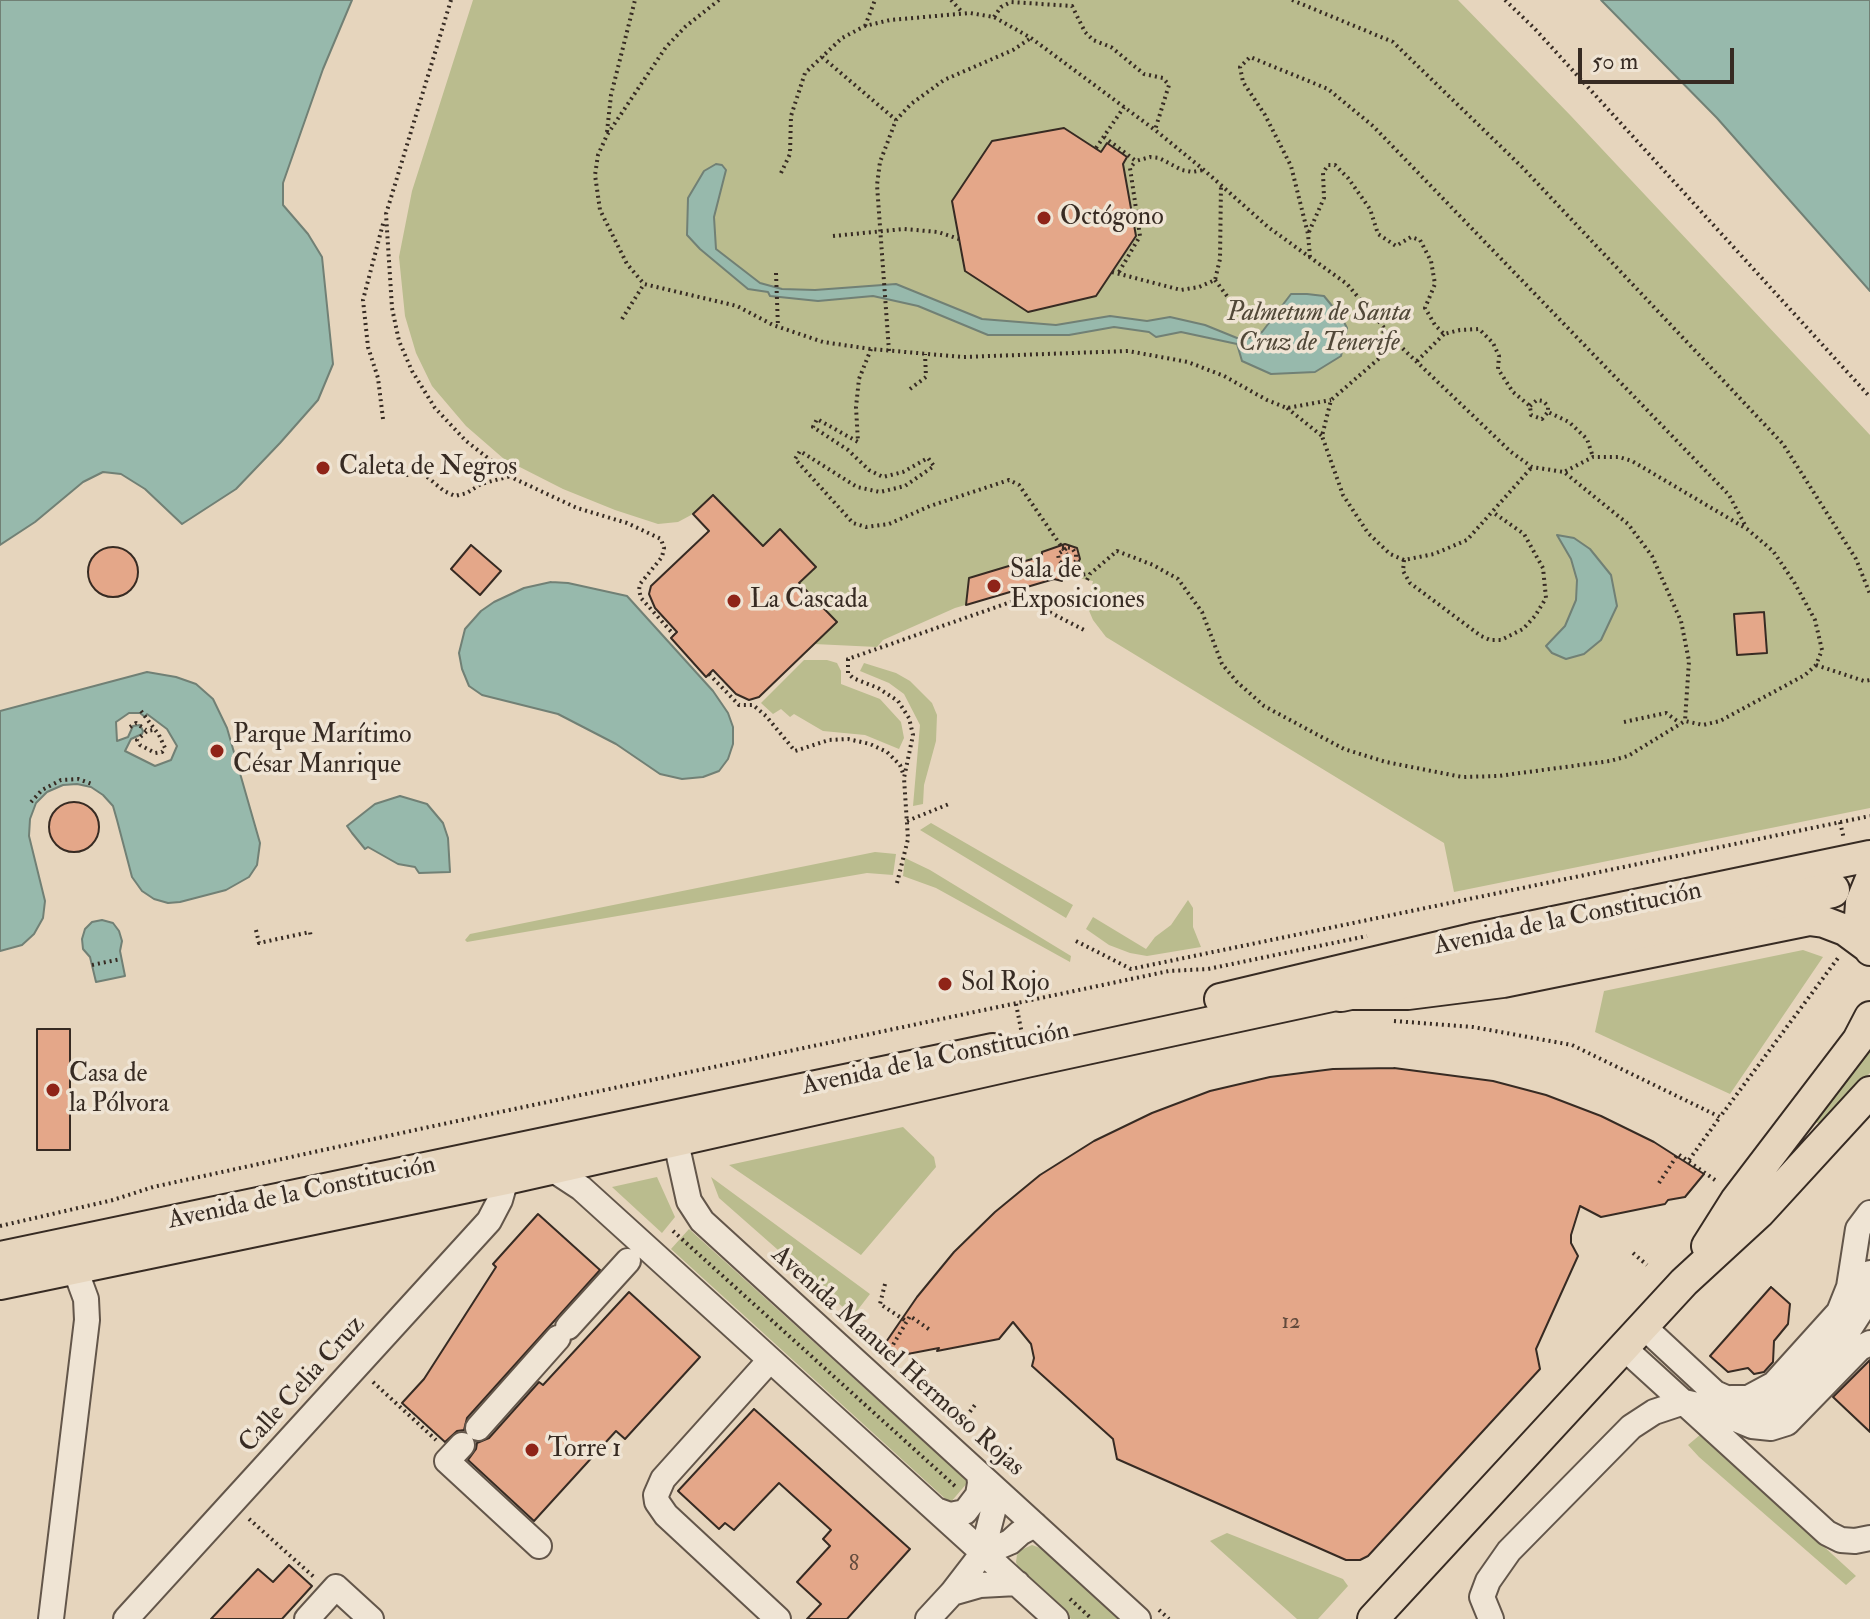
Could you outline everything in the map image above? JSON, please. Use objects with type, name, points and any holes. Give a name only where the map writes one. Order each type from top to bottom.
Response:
[{"type":"highway","name":"Avenida de la Constitución","points":[[1341,994],[1832,890]]},
{"type":"main road","name":"Avenida de la Constitución","points":[[0,1284],[552,1169],[673,1128],[1023,1043],[1338,973],[1472,939],[1870,856]]},
{"type":"main road","points":[[1869,948],[1860,917],[1861,903],[1870,881]]},
{"type":"main road","points":[[1341,994],[1408,994],[1503,982],[1809,920],[1845,930],[1869,948]]},
{"type":"main road","name":"Avenida de la Constitución","points":[[0,1257],[1026,1062],[1341,994]]},
{"type":"main road","points":[[1684,1282],[1736,1200],[1858,1040],[1870,1017]]},
{"type":"main road","points":[[1373,1619],[1684,1282],[1759,1213],[1870,1092]]},
{"type":"street","name":"Avenida Manuel Hermoso Rojas","points":[[673,1128],[689,1201],[702,1221],[1138,1619]]},
{"type":"street","points":[[552,1169],[581,1188],[1056,1619]]},
{"type":"street","name":"Calle Celia Cruz","points":[[126,1619],[489,1221],[506,1179]]},
{"type":"street","points":[[1846,1334],[1845,1301],[1858,1229],[1870,1213]]},
{"type":"street","points":[[539,1546],[447,1461],[628,1261]]},
{"type":"street","points":[[51,1619],[87,1320],[86,1299],[75,1269]]},
{"type":"street","points":[[1715,1393],[1733,1399],[1748,1398],[1774,1384],[1829,1324],[1845,1301],[1869,1279]]},
{"type":"street","points":[[1633,1337],[1715,1393],[1747,1407],[1774,1407],[1846,1334],[1859,1314],[1869,1279]]},
{"type":"street","points":[[1633,1337],[1684,1402],[1827,1533],[1841,1540],[1870,1538]]},
{"type":"street","points":[[1491,1619],[1482,1597],[1488,1581],[1509,1551],[1631,1427],[1654,1412],[1684,1402],[1706,1407],[1752,1426],[1779,1426],[1787,1423],[1860,1348],[1870,1343]]},
{"type":"street","points":[[770,1360],[663,1479],[657,1489],[657,1502],[666,1515],[778,1619]]},
{"type":"street","points":[[936,1510],[950,1515],[965,1512],[978,1495],[979,1474]]},
{"type":"street","points":[[928,1619],[982,1554],[998,1492]]},
{"type":"street","points":[[982,1554],[1010,1542],[1035,1525]]},
{"type":"street","points":[[952,1593],[980,1585],[1017,1583]]},
{"type":"street","points":[[307,1619],[334,1590],[371,1619]]},
{"type":"path","points":[[383,419],[378,378],[368,347],[363,300],[451,0]]},
{"type":"path","points":[[607,135],[611,95],[635,0]]},
{"type":"path","points":[[719,0],[666,47],[607,135],[598,155],[595,175],[600,210],[627,264],[644,284],[737,306],[778,327],[823,342],[871,349],[963,357],[1128,351],[1188,362],[1224,376],[1287,408],[1322,436],[1343,495],[1368,533],[1390,554],[1404,560],[1434,554],[1467,540],[1532,467]]},
{"type":"path","points":[[865,26],[875,0]]},
{"type":"path","points":[[951,0],[964,14]]},
{"type":"path","points":[[1292,0],[1393,42],[1522,167],[1783,444],[1856,559],[1870,594]]},
{"type":"path","points":[[1505,0],[1535,29],[1870,397]]},
{"type":"path","points":[[994,17],[1001,7],[1011,2],[1072,6],[1085,32],[1093,40],[1111,47],[1144,74],[1163,78],[1169,85],[1155,130]]},
{"type":"path","points":[[781,173],[790,154],[791,116],[805,73],[842,38],[865,26],[890,20],[964,14],[994,17],[1031,38],[1155,130],[1268,227],[1347,284],[1397,343],[1511,452],[1532,467],[1564,472],[1628,524],[1652,556],[1681,621],[1689,661],[1682,722]]},
{"type":"path","points":[[889,351],[877,185],[880,162],[896,120],[911,104],[944,80],[1013,50],[1031,38]]},
{"type":"path","points":[[822,57],[896,120]]},
{"type":"path","points":[[1310,257],[1308,234],[1291,166],[1265,115],[1243,82],[1240,67],[1250,57],[1328,89],[1373,126],[1729,495],[1747,529]]},
{"type":"path","points":[[1096,148],[1124,107]]},
{"type":"path","points":[[1104,137],[1136,161]]},
{"type":"path","points":[[1119,272],[1140,236],[1130,168],[1136,161],[1150,157],[1172,162],[1182,170],[1204,170]]},
{"type":"path","points":[[1308,234],[1324,198],[1323,173],[1328,165],[1335,165],[1370,209],[1378,234],[1396,246],[1411,237],[1420,240],[1431,261],[1435,284],[1425,308],[1444,334]]},
{"type":"path","points":[[1215,280],[1220,259],[1221,184]]},
{"type":"path","points":[[386,214],[392,308],[399,341],[412,371],[435,408],[466,441],[511,476],[577,508],[627,523],[661,539],[664,548],[662,557],[640,584],[639,590],[641,598],[674,635]]},
{"type":"path","points":[[833,236],[904,229],[938,232],[959,239]]},
{"type":"path","points":[[1112,272],[1181,290],[1215,280]]},
{"type":"path","points":[[776,273],[778,327]]},
{"type":"path","points":[[1215,280],[1245,320]]},
{"type":"path","points":[[622,319],[644,284]]},
{"type":"path","points":[[1417,361],[1444,334],[1479,329],[1493,343],[1499,356],[1498,369],[1513,392],[1530,406],[1531,415],[1536,419],[1545,418],[1548,406],[1540,400],[1530,406]]},
{"type":"path","points":[[1287,408],[1331,400],[1397,343]]},
{"type":"path","points":[[871,349],[859,379],[856,407],[858,442],[817,419],[813,427],[848,450],[869,470],[883,477],[903,472],[928,458],[934,466],[905,486],[880,492],[857,487],[800,451],[795,459],[853,523],[866,527],[889,524],[930,506],[1009,480],[1019,485],[1064,548],[1073,552],[1069,572]]},
{"type":"path","points":[[910,389],[926,377],[925,354]]},
{"type":"path","points":[[1322,436],[1331,400]]},
{"type":"path","points":[[1548,412],[1569,422],[1587,439],[1593,457]]},
{"type":"path","points":[[1564,472],[1593,457],[1619,457],[1632,461],[1747,529],[1773,551],[1815,620],[1822,650],[1816,665],[1805,675],[1720,721],[1703,725],[1682,722],[1666,713],[1624,722]]},
{"type":"path","points":[[388,473],[407,475],[420,471],[455,496],[481,484],[511,476]]},
{"type":"path","points":[[1404,560],[1403,571],[1410,583],[1481,636],[1501,640],[1523,629],[1546,598],[1543,568],[1524,534],[1494,513]]},
{"type":"path","points":[[1064,548],[1072,548],[1076,554],[1076,561],[1071,566],[1059,561],[1058,554],[1064,548]]},
{"type":"path","points":[[1087,580],[1117,551],[1178,579],[1202,612],[1222,664],[1264,706],[1344,749],[1386,762],[1462,777],[1498,776],[1596,763],[1628,756],[1682,722]]},
{"type":"path","points":[[1060,570],[1090,574]]},
{"type":"path","points":[[1014,591],[1084,630]]},
{"type":"path","points":[[904,778],[913,735],[909,718],[898,701],[878,688],[853,678],[848,673],[848,659],[1022,598]]},
{"type":"path","points":[[1816,665],[1864,681],[1870,680]]},
{"type":"path","points":[[709,674],[739,705],[753,705],[766,716],[795,751],[829,740],[848,739],[887,752],[900,765],[904,778],[908,839],[897,883]]},
{"type":"path","points":[[130,727],[140,724],[150,731],[165,748],[155,753],[140,745],[137,740],[150,731],[151,721],[141,711]]},
{"type":"path","points":[[31,802],[42,790],[61,780],[78,779],[92,784]]},
{"type":"path","points":[[907,821],[949,804]]},
{"type":"path","points":[[1076,941],[1131,969],[1870,816]]},
{"type":"path","points":[[256,930],[259,943],[310,932],[311,938]]},
{"type":"path","points":[[1688,1161],[1838,958]]},
{"type":"path","points":[[92,965],[121,959]]},
{"type":"path","points":[[0,1226],[113,1200],[153,1187],[429,1127],[1169,971],[1234,964]]},
{"type":"path","points":[[1389,1021],[1473,1027],[1572,1045],[1720,1117]]},
{"type":"path","points":[[1659,1183],[1678,1154],[1715,1180]]},
{"type":"path","points":[[678,1227],[673,1231],[962,1493]]},
{"type":"path","points":[[1633,1253],[1647,1265]]},
{"type":"path","points":[[885,1284],[880,1304],[906,1321]]},
{"type":"path","points":[[884,1360],[910,1316],[930,1330]]},
{"type":"path","points":[[373,1382],[464,1443]]},
{"type":"path","points":[[958,1427],[975,1405]]},
{"type":"path","points":[[249,1519],[334,1590]]},
{"type":"green space","name":"Palmetum de Santa Cruz de Tenerife","points":[[473,0],[1458,0],[1870,435],[1870,808],[1454,892],[1444,843],[1106,637],[1087,606],[1093,581],[1054,579],[955,608],[883,640],[877,647],[814,644],[837,622],[799,583],[816,566],[780,530],[763,546],[713,496],[693,514],[678,522],[658,524],[563,489],[504,459],[466,426],[432,386],[416,353],[405,316],[399,257],[412,191]]},
{"type":"green space","points":[[804,660],[837,663],[841,671],[841,684],[880,699],[901,722],[904,738],[899,749],[865,735],[823,731],[794,714],[790,717],[781,709],[773,714],[761,703]]},
{"type":"green space","points":[[864,663],[910,681],[932,703],[937,715],[936,741],[924,785],[923,804],[913,806],[920,725],[904,694],[889,683],[860,671]]},
{"type":"green space","points":[[931,823],[1073,905],[1066,918],[920,830]]},
{"type":"green space","points":[[875,852],[896,854],[893,875],[867,873],[465,940],[470,934]]},
{"type":"green space","points":[[905,858],[1071,956],[1070,962],[936,888],[903,876]]},
{"type":"green space","points":[[1188,900],[1193,908],[1193,927],[1201,947],[1147,956],[1109,945],[1086,929],[1093,917],[1146,949],[1155,937],[1171,925]]},
{"type":"green space","points":[[1803,950],[1823,957],[1730,1094],[1595,1032],[1604,991]]},
{"type":"green space","points":[[1870,1043],[1870,1073],[1824,1122],[1817,1123],[1814,1119]]},
{"type":"green space","points":[[903,1127],[934,1157],[936,1167],[861,1255],[729,1165]]},
{"type":"green space","points":[[657,1177],[675,1217],[662,1233],[612,1187]]},
{"type":"green space","points":[[711,1177],[870,1294],[853,1316],[719,1198]]},
{"type":"green space","points":[[689,1229],[968,1482],[950,1503],[671,1249]]},
{"type":"green space","points":[[1701,1434],[1856,1576],[1846,1585],[1699,1457],[1688,1445]]},
{"type":"green space","points":[[1227,1533],[1343,1579],[1348,1586],[1318,1619],[1297,1619],[1210,1541]]},
{"type":"green space","points":[[1032,1545],[1043,1549],[1120,1619],[1071,1619],[1019,1570],[1017,1555]]},
{"type":"shaded area","points":[[0,0],[352,0],[323,69],[283,183],[283,205],[308,234],[322,257],[333,364],[318,400],[280,443],[236,489],[182,524],[145,489],[121,474],[103,472],[83,482],[35,522],[0,545]]},
{"type":"shaded area","points":[[1601,0],[1870,0],[1870,291],[1717,118]]},
{"type":"shaded area","points":[[716,164],[726,170],[714,217],[716,249],[760,283],[782,289],[815,290],[896,284],[982,319],[1056,325],[1110,316],[1147,321],[1170,317],[1205,325],[1237,338],[1249,338],[1262,332],[1291,294],[1324,296],[1347,328],[1341,356],[1315,372],[1271,374],[1242,361],[1237,344],[1181,332],[1156,337],[1149,332],[1114,327],[1069,335],[988,335],[918,306],[873,296],[818,301],[770,296],[768,292],[748,289],[687,235],[688,198],[704,171]]},
{"type":"shaded area","points":[[1557,535],[1574,538],[1590,549],[1611,575],[1617,606],[1601,640],[1584,654],[1566,659],[1552,653],[1546,646],[1565,626],[1576,600],[1577,580],[1571,559]]},
{"type":"shaded area","points":[[551,582],[627,596],[713,691],[728,713],[733,727],[733,744],[728,759],[719,771],[703,777],[682,779],[660,774],[616,744],[558,714],[482,695],[469,686],[459,653],[465,629],[494,602],[524,588]]},
{"type":"shaded area","points":[[147,672],[196,684],[213,699],[227,728],[260,843],[257,865],[249,877],[226,890],[180,902],[154,899],[142,891],[132,877],[113,806],[91,787],[63,785],[47,792],[36,803],[30,819],[29,836],[45,901],[43,918],[34,934],[22,945],[0,951],[0,711]],"holes":[[[129,713],[140,713],[145,717],[147,714],[167,729],[177,746],[171,760],[155,766],[125,751],[131,739],[142,734],[140,725],[133,726],[128,737],[117,741],[116,722]]]},
{"type":"shaded area","points":[[400,796],[427,804],[443,823],[448,838],[450,872],[419,873],[415,867],[398,864],[368,847],[365,849],[347,826],[375,804]]},
{"type":"shaded area","points":[[102,920],[113,923],[119,931],[125,976],[96,982],[82,939],[85,929],[92,922]]},
{"type":"building","name":"Octógono","points":[[1064,128],[1101,152],[1107,143],[1127,157],[1123,164],[1136,236],[1096,296],[1028,312],[965,271],[952,201],[992,141]]},
{"type":"building","name":"La Cascada","points":[[713,495],[763,546],[780,529],[816,567],[799,583],[837,622],[759,697],[749,700],[736,694],[713,670],[706,677],[671,638],[677,632],[655,608],[649,594],[651,586],[709,531],[693,514]]},
{"type":"building","points":[[1065,544],[1077,548],[1080,559],[1076,566],[1062,571],[1062,581],[1054,579],[966,605],[969,578],[1042,556],[1042,552]]},
{"type":"building","points":[[471,545],[501,571],[480,595],[451,569]]},
{"type":"building","points":[[113,547],[131,554],[138,572],[131,590],[113,597],[95,590],[88,572],[95,554]]},
{"type":"building","points":[[1764,612],[1767,653],[1737,655],[1734,614]]},
{"type":"building","points":[[74,802],[92,809],[99,827],[92,845],[74,852],[56,845],[49,827],[56,809]]},
{"type":"building","name":"Casa de la Pólvora","points":[[37,1029],[70,1029],[70,1150],[37,1150]]},
{"type":"building","points":[[1394,1068],[1493,1081],[1546,1095],[1601,1116],[1654,1142],[1704,1174],[1685,1197],[1668,1200],[1665,1204],[1601,1217],[1580,1206],[1571,1235],[1571,1243],[1578,1256],[1536,1349],[1540,1369],[1368,1556],[1360,1560],[1346,1560],[1117,1459],[1113,1439],[1032,1366],[1031,1344],[1013,1322],[999,1339],[937,1351],[939,1348],[897,1356],[884,1345],[917,1297],[954,1252],[995,1212],[1040,1175],[1094,1141],[1152,1113],[1210,1091],[1270,1077],[1333,1069]]},
{"type":"building","points":[[538,1214],[600,1270],[467,1418],[464,1430],[457,1431],[445,1442],[402,1403],[424,1379],[496,1267],[493,1264]]},
{"type":"building","points":[[1771,1287],[1790,1304],[1788,1324],[1774,1341],[1773,1362],[1764,1372],[1754,1374],[1748,1368],[1728,1372],[1710,1356]]},
{"type":"building","points":[[629,1292],[700,1357],[625,1439],[616,1431],[534,1521],[468,1460],[477,1443],[489,1438],[539,1382],[543,1385]]},
{"type":"building","points":[[1870,1360],[1870,1432],[1833,1397]]},
{"type":"building","points":[[754,1409],[910,1549],[847,1619],[807,1619],[821,1604],[797,1582],[830,1546],[823,1539],[831,1530],[779,1483],[734,1530],[725,1523],[719,1529],[678,1491]]},
{"type":"building","points":[[289,1565],[312,1586],[282,1619],[211,1619],[258,1569],[273,1582]]},
{"type":"place","name":"Octógono","points":[[1044,218]]},
{"type":"place","name":"Caleta de Negros","points":[[323,468]]},
{"type":"place","name":"Sala de Exposiciones","points":[[994,586]]},
{"type":"place","name":"La Cascada","points":[[734,601]]},
{"type":"place","name":"Parque Marítimo César Manrique","points":[[217,751]]},
{"type":"place","name":"Sol Rojo","points":[[945,984]]},
{"type":"place","name":"Casa de la Pólvora","points":[[53,1090]]},
{"type":"place","name":"Torre 1","points":[[532,1450]]}]
